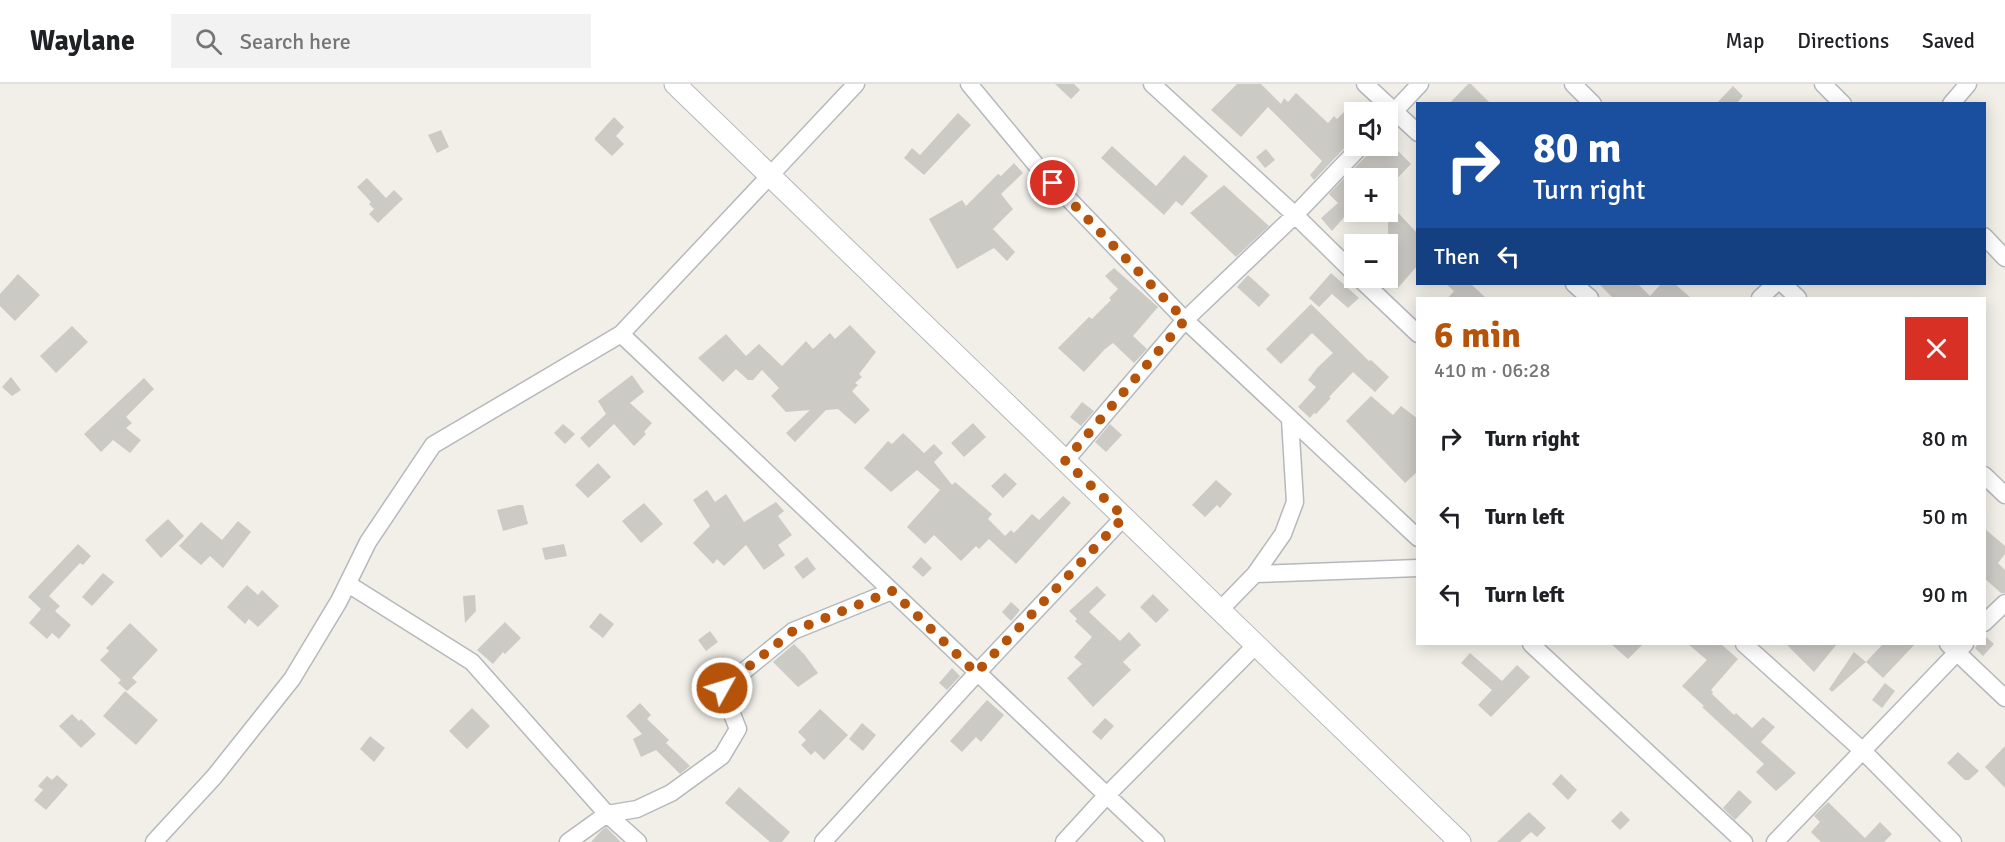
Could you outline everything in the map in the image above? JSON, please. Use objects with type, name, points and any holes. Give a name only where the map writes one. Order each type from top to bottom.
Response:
[{"type":"street","points":[[675,84],[1460,842]]},
{"type":"street","points":[[154,842],[214,777],[292,680],[339,602],[368,542],[433,445],[621,334],[856,84]]},
{"type":"street","points":[[969,84],[1037,166],[1185,320],[1416,536]]},
{"type":"street","points":[[1152,84],[1344,263]]},
{"type":"street","points":[[1365,84],[1381,102]]},
{"type":"street","points":[[1398,107],[1420,84]]},
{"type":"street","points":[[1573,84],[1591,102]]},
{"type":"street","points":[[1823,84],[1841,102]]},
{"type":"street","points":[[1953,102],[1968,84]]},
{"type":"street","points":[[1398,119],[1416,132]]},
{"type":"street","points":[[1065,461],[1185,320],[1295,215],[1352,156]]},
{"type":"street","points":[[1986,238],[2005,258]]},
{"type":"street","points":[[1575,285],[1589,297]]},
{"type":"street","points":[[1761,297],[1774,285]]},
{"type":"street","points":[[1784,285],[1797,297]]},
{"type":"street","points":[[1370,288],[1416,332]]},
{"type":"street","points":[[621,334],[1156,842]]},
{"type":"street","points":[[1220,610],[1255,574],[1283,534],[1295,502],[1290,419]]},
{"type":"street","points":[[1986,477],[2005,495]]},
{"type":"street","points":[[824,842],[976,673],[1124,517]]},
{"type":"street","points":[[1255,574],[1416,568]]},
{"type":"street","points":[[348,584],[472,662],[607,814],[638,842]]},
{"type":"street","points":[[568,842],[607,814],[637,809],[671,792],[722,756],[738,729],[722,688],[793,631],[892,591]]},
{"type":"street","points":[[1986,621],[2005,603]]},
{"type":"street","points":[[1064,842],[1107,795],[1256,645]]},
{"type":"street","points":[[1531,645],[1744,842]]},
{"type":"street","points":[[1745,645],[1863,751],[1953,842]]},
{"type":"street","points":[[1775,842],[1863,751],[1957,646],[2005,699]]},
{"type":"building","points":[[1055,84],[1074,84],[1080,90],[1071,99]]},
{"type":"building","points":[[1237,84],[1261,84],[1281,104],[1284,98],[1288,102],[1296,93],[1328,123],[1334,116],[1337,119],[1344,112],[1344,148],[1314,180],[1310,175],[1322,161],[1268,107],[1241,137],[1211,110]]},
{"type":"building","points":[[1468,84],[1471,84],[1489,102],[1451,102]]},
{"type":"building","points":[[1733,86],[1743,96],[1738,102],[1718,102]]},
{"type":"building","points":[[958,113],[971,125],[924,175],[904,158],[912,148],[920,155]]},
{"type":"building","points":[[614,117],[624,127],[616,136],[624,144],[612,156],[595,138]]},
{"type":"building","points":[[441,130],[449,147],[437,153],[428,135]]},
{"type":"building","points":[[1112,146],[1156,186],[1184,155],[1208,176],[1182,206],[1176,201],[1164,215],[1101,158]]},
{"type":"building","points":[[1266,149],[1275,160],[1265,168],[1256,157]]},
{"type":"building","points":[[1398,151],[1411,164],[1398,178],[1398,168],[1354,168],[1366,156],[1398,156]]},
{"type":"building","points":[[1014,163],[1023,173],[1001,194],[1013,209],[993,229],[1015,252],[1007,261],[994,248],[957,269],[929,219],[962,200],[966,206],[998,174],[1001,176]]},
{"type":"building","points":[[367,178],[386,198],[394,190],[403,199],[378,223],[369,214],[374,209],[369,204],[371,202],[357,187]]},
{"type":"building","points":[[1344,179],[1344,217],[1332,231],[1321,218],[1338,203],[1329,194]]},
{"type":"building","points":[[1224,185],[1269,226],[1236,257],[1190,213]]},
{"type":"building","points":[[1398,213],[1416,232],[1416,267],[1398,288],[1398,234],[1388,234],[1388,222],[1398,222]]},
{"type":"building","points":[[1114,268],[1158,307],[1133,336],[1147,349],[1134,363],[1113,343],[1084,372],[1058,348],[1089,317],[1092,319],[1111,300],[1109,298],[1118,289],[1105,276]]},
{"type":"building","points":[[1331,273],[1344,285],[1344,288],[1348,288],[1359,298],[1348,308],[1332,294],[1319,307],[1309,298]]},
{"type":"building","points":[[18,274],[40,295],[15,321],[0,306],[0,294]]},
{"type":"building","points":[[1248,275],[1270,295],[1259,307],[1237,287]]},
{"type":"building","points":[[1447,285],[1472,285],[1485,297],[1449,297],[1454,291]]},
{"type":"building","points":[[1600,285],[1639,285],[1650,296],[1660,285],[1676,285],[1690,297],[1612,297]]},
{"type":"building","points":[[1311,304],[1369,361],[1371,360],[1389,377],[1375,392],[1353,372],[1310,418],[1298,407],[1316,387],[1308,380],[1333,353],[1312,333],[1281,364],[1266,349]]},
{"type":"building","points":[[850,325],[876,352],[859,374],[862,377],[855,383],[858,385],[852,391],[870,410],[855,424],[838,409],[826,410],[795,442],[786,433],[810,410],[786,412],[771,396],[779,388],[762,370],[753,380],[748,380],[736,369],[723,382],[698,358],[726,334],[746,356],[759,344],[782,366],[806,341],[813,349],[830,333],[835,339]]},
{"type":"building","points":[[72,326],[88,342],[56,373],[40,356]]},
{"type":"building","points":[[632,375],[644,392],[630,403],[652,423],[644,432],[646,434],[634,446],[614,424],[589,448],[580,438],[606,414],[598,401]]},
{"type":"building","points":[[11,377],[21,390],[12,396],[2,387]]},
{"type":"building","points":[[144,378],[154,389],[126,417],[132,423],[126,428],[141,440],[130,453],[113,440],[101,452],[84,434]]},
{"type":"building","points":[[1371,396],[1393,415],[1401,406],[1416,417],[1416,473],[1405,483],[1346,421]]},
{"type":"building","points":[[1082,402],[1094,411],[1081,426],[1070,417]]},
{"type":"building","points":[[973,423],[986,437],[964,457],[951,443]]},
{"type":"building","points":[[563,424],[575,434],[565,444],[554,433]]},
{"type":"building","points":[[1110,424],[1122,435],[1106,452],[1095,442]]},
{"type":"building","points":[[903,433],[924,453],[934,444],[943,453],[934,462],[952,485],[955,482],[992,514],[988,519],[1005,536],[1011,530],[1014,533],[1032,514],[1039,520],[1063,496],[1071,503],[1016,564],[989,539],[979,549],[976,546],[961,561],[934,535],[925,544],[907,527],[940,490],[917,470],[891,492],[864,468],[888,441],[892,444]]},
{"type":"building","points":[[598,463],[611,477],[588,498],[575,485]]},
{"type":"building","points":[[1005,473],[1017,484],[1003,498],[991,486]]},
{"type":"building","points":[[1216,480],[1232,494],[1220,508],[1217,505],[1205,517],[1192,505]]},
{"type":"building","points":[[707,490],[715,502],[726,494],[744,522],[776,502],[784,511],[778,516],[792,535],[778,545],[785,555],[764,570],[746,545],[724,566],[717,559],[713,564],[693,543],[710,526],[693,500]]},
{"type":"building","points":[[644,503],[663,524],[641,543],[622,521]]},
{"type":"building","points":[[523,505],[528,524],[503,531],[497,510]]},
{"type":"building","points":[[168,519],[184,536],[161,558],[145,540]]},
{"type":"building","points":[[238,521],[251,532],[223,568],[210,556],[201,565],[179,546],[201,522],[222,540]]},
{"type":"building","points":[[1986,530],[2005,546],[2005,554],[1998,563],[2005,570],[2005,593],[2001,593],[1986,580]]},
{"type":"building","points":[[78,544],[91,556],[83,565],[80,563],[49,596],[60,606],[55,611],[71,625],[59,639],[52,633],[47,639],[29,623],[41,609],[28,597]]},
{"type":"building","points":[[564,544],[567,556],[545,560],[542,548]]},
{"type":"building","points":[[807,557],[816,569],[803,579],[794,567]]},
{"type":"building","points":[[921,557],[932,568],[923,577],[912,567]]},
{"type":"building","points":[[103,573],[114,582],[92,606],[82,597]]},
{"type":"building","points":[[247,585],[258,595],[262,590],[279,606],[258,627],[249,619],[245,624],[227,607]]},
{"type":"building","points":[[1097,586],[1106,595],[1089,612],[1120,641],[1129,632],[1141,645],[1123,662],[1131,670],[1093,707],[1067,678],[1082,664],[1074,657],[1092,637],[1075,621],[1077,619],[1069,611]]},
{"type":"building","points":[[1153,594],[1169,610],[1156,623],[1140,607]]},
{"type":"building","points":[[475,595],[476,611],[465,623],[463,596]]},
{"type":"building","points":[[1011,602],[1020,610],[1011,621],[1002,612]]},
{"type":"building","points":[[600,613],[614,624],[603,638],[589,627]]},
{"type":"building","points":[[505,622],[521,638],[505,654],[503,652],[493,664],[477,650]]},
{"type":"building","points":[[130,623],[158,650],[132,678],[137,682],[127,691],[118,683],[121,680],[100,660],[109,651],[106,648]]},
{"type":"building","points":[[710,631],[718,642],[706,651],[698,640]]},
{"type":"building","points":[[1986,637],[1994,644],[1983,656],[1975,648],[1977,645],[1986,645]]},
{"type":"building","points":[[794,644],[818,673],[798,687],[773,662]]},
{"type":"building","points":[[1612,645],[1642,645],[1628,659]]},
{"type":"building","points":[[1689,645],[1722,645],[1738,659],[1711,690],[1712,694],[1752,728],[1763,717],[1775,727],[1761,742],[1796,773],[1776,791],[1756,772],[1764,764],[1682,686],[1707,660]]},
{"type":"building","points":[[1787,645],[1836,645],[1814,672]]},
{"type":"building","points":[[1882,645],[1914,645],[1883,678],[1866,662]]},
{"type":"building","points":[[1854,652],[1866,662],[1832,692],[1829,689]]},
{"type":"building","points":[[1470,653],[1502,681],[1517,665],[1530,677],[1491,717],[1478,705],[1492,690],[1461,663]]},
{"type":"building","points":[[952,668],[960,676],[947,690],[939,683]]},
{"type":"building","points":[[1885,683],[1895,691],[1882,708],[1872,700]]},
{"type":"building","points":[[125,691],[158,720],[136,745],[103,716]]},
{"type":"building","points":[[987,700],[1004,715],[981,742],[976,737],[962,752],[950,741]]},
{"type":"building","points":[[640,703],[651,715],[647,719],[669,740],[666,743],[690,766],[680,774],[656,750],[641,757],[633,739],[642,734],[626,716]]},
{"type":"building","points":[[472,708],[490,726],[467,749],[449,731]]},
{"type":"building","points":[[820,709],[848,735],[824,760],[815,751],[811,755],[801,745],[806,740],[798,732]]},
{"type":"building","points":[[72,714],[79,721],[81,719],[96,734],[81,748],[59,726]]},
{"type":"building","points":[[1105,718],[1114,726],[1101,740],[1092,732]]},
{"type":"building","points":[[862,723],[876,735],[863,751],[849,739]]},
{"type":"building","points":[[370,736],[385,748],[374,762],[360,749]]},
{"type":"building","points":[[2005,746],[2005,788],[1985,767]]},
{"type":"building","points":[[1958,752],[1979,771],[1969,780],[1965,780],[1947,763]]},
{"type":"building","points":[[1561,774],[1577,790],[1568,800],[1552,784]]},
{"type":"building","points":[[57,775],[68,785],[46,810],[34,800],[43,790],[38,786],[47,776],[52,780]]},
{"type":"building","points":[[739,787],[790,832],[782,842],[770,842],[725,803]]},
{"type":"building","points":[[1739,790],[1752,802],[1735,820],[1723,808]]},
{"type":"building","points":[[1828,802],[1865,838],[1880,822],[1892,834],[1884,842],[1821,842],[1811,832],[1820,822],[1814,816]]},
{"type":"building","points":[[1621,811],[1630,820],[1620,830],[1611,821]]},
{"type":"building","points":[[1529,812],[1546,828],[1537,837],[1531,832],[1520,842],[1497,842]]},
{"type":"building","points":[[606,827],[621,842],[591,842],[600,832]]},
{"type":"route","points":[[722,688],[793,631],[892,591],[976,673],[1124,517],[1065,461],[1185,320],[1053,183]]}]
